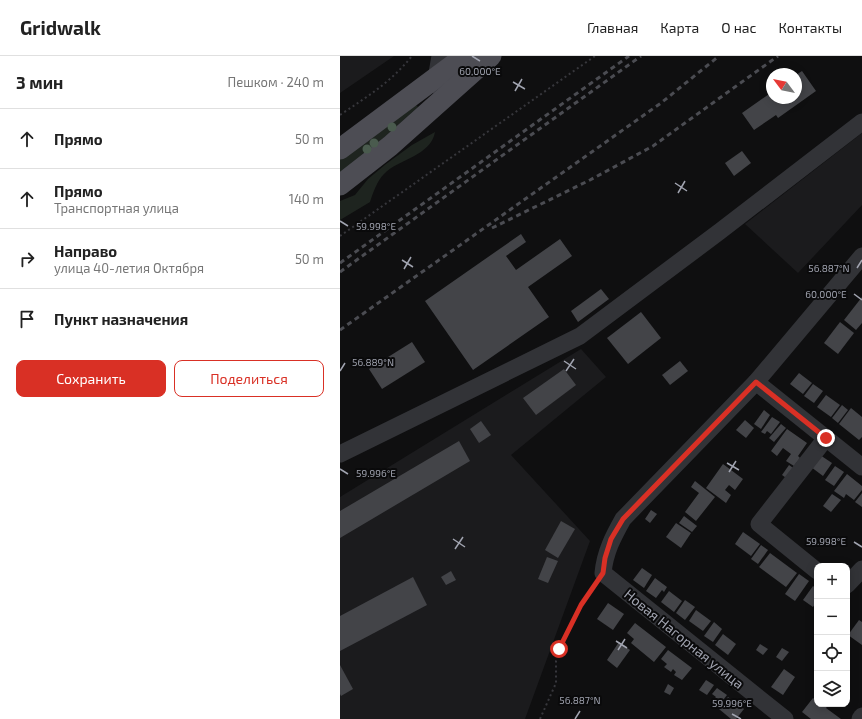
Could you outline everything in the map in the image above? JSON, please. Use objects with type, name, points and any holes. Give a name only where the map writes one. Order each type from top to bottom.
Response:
[{"type":"main road","points":[[340,149],[439,66],[465,56]]},
{"type":"main road","points":[[340,185],[430,111],[491,56]]},
{"type":"street","points":[[430,111],[439,66]]},
{"type":"street","points":[[340,454],[580,336],[725,228],[862,122]]},
{"type":"street","points":[[603,573],[605,558],[611,539],[623,519],[756,382],[859,264]]},
{"type":"street","points":[[756,382],[862,467]]},
{"type":"street","points":[[814,569],[759,524],[826,438]]},
{"type":"street","points":[[850,582],[862,569]]},
{"type":"street","name":"Новая Нагорная улица","points":[[603,573],[785,719]]},
{"type":"path","points":[[340,115],[379,90],[398,74],[412,56]]},
{"type":"path","points":[[340,236],[595,56]]},
{"type":"path","points":[[540,719],[556,683],[556,661],[559,649],[581,605],[603,573]]},
{"type":"shaded area","points":[[340,56],[394,56],[340,93]]},
{"type":"shaded area","points":[[416,105],[418,107],[340,177],[340,157]]},
{"type":"shaded area","points":[[435,132],[432,140],[421,152],[397,164],[384,174],[377,184],[370,202],[340,220],[340,201],[355,195],[368,179],[386,164],[412,145]]},
{"type":"shaded area","points":[[862,133],[862,205],[798,273],[745,224]]},
{"type":"shaded area","points":[[581,349],[606,377],[511,455],[590,541],[525,719],[340,719],[340,497]]},
{"type":"building","points":[[802,71],[816,91],[802,101]]},
{"type":"building","points":[[766,96],[766,104],[798,104],[778,118],[776,115],[754,130],[742,113]]},
{"type":"building","points":[[742,151],[751,163],[734,176],[725,163]]},
{"type":"building","points":[[521,234],[526,242],[506,256],[516,270],[560,239],[572,256],[528,287],[549,317],[473,370],[425,301]]},
{"type":"building","points":[[601,289],[609,299],[578,322],[571,311]]},
{"type":"building","points":[[862,297],[862,323],[856,330],[844,320]]},
{"type":"building","points":[[641,312],[661,338],[628,364],[607,338]]},
{"type":"building","points":[[840,322],[854,333],[838,354],[824,343]]},
{"type":"building","points":[[412,342],[425,362],[382,389],[369,369]]},
{"type":"building","points":[[680,361],[688,371],[670,385],[662,375]]},
{"type":"building","points":[[564,369],[576,385],[536,415],[523,398]]},
{"type":"building","points":[[799,373],[812,383],[803,394],[790,384]]},
{"type":"building","points":[[813,384],[823,391],[814,403],[804,396]]},
{"type":"building","points":[[826,395],[840,405],[831,417],[817,407]]},
{"type":"building","points":[[842,405],[848,410],[838,423],[832,418]]},
{"type":"building","points":[[851,408],[862,417],[862,437],[859,440],[839,424]]},
{"type":"building","points":[[764,410],[770,415],[761,429],[754,424]]},
{"type":"building","points":[[772,417],[780,422],[771,434],[767,431],[765,434],[761,432]]},
{"type":"building","points":[[745,420],[754,428],[746,438],[736,430]]},
{"type":"building","points":[[481,421],[491,435],[479,443],[470,429]]},
{"type":"building","points":[[781,424],[786,428],[774,442],[769,438]]},
{"type":"building","points":[[787,429],[807,443],[798,456],[800,458],[794,466],[786,461],[791,454],[783,448],[777,456],[771,451]]},
{"type":"building","points":[[459,441],[470,461],[340,538],[340,511]]},
{"type":"building","points":[[820,455],[832,463],[823,476],[811,467]]},
{"type":"building","points":[[723,464],[743,479],[735,490],[729,485],[725,490],[731,495],[726,503],[706,488]]},
{"type":"building","points":[[789,465],[796,470],[789,480],[782,475]]},
{"type":"building","points":[[835,466],[844,472],[834,486],[825,480]]},
{"type":"building","points":[[847,474],[862,486],[862,490],[854,500],[846,494],[844,498],[834,491]]},
{"type":"building","points":[[695,481],[715,497],[696,521],[685,512],[699,493],[691,487]]},
{"type":"building","points":[[862,493],[862,507],[855,502]]},
{"type":"building","points":[[832,494],[841,500],[831,512],[823,506]]},
{"type":"building","points":[[651,510],[657,514],[650,523],[645,519]]},
{"type":"building","points":[[684,516],[697,526],[692,532],[679,523]]},
{"type":"building","points":[[561,521],[575,529],[558,558],[545,550]]},
{"type":"building","points":[[676,523],[691,533],[681,548],[666,537]]},
{"type":"building","points":[[743,532],[760,544],[751,556],[735,544]]},
{"type":"building","points":[[761,545],[768,550],[758,564],[751,559]]},
{"type":"building","points":[[770,553],[797,573],[786,587],[759,567]]},
{"type":"building","points":[[547,557],[558,561],[548,583],[538,579]]},
{"type":"building","points":[[642,568],[652,575],[644,588],[633,580]]},
{"type":"building","points":[[451,571],[456,580],[446,585],[441,577]]},
{"type":"building","points":[[799,574],[809,581],[795,601],[785,594]]},
{"type":"building","points":[[413,577],[427,605],[340,651],[340,616]]},
{"type":"building","points":[[655,578],[667,587],[664,592],[662,590],[656,598],[646,591]]},
{"type":"building","points":[[813,586],[814,587],[813,607],[803,600]]},
{"type":"building","points":[[669,591],[682,601],[674,612],[661,602]]},
{"type":"building","points":[[685,600],[695,607],[685,620],[676,613]]},
{"type":"building","points":[[608,603],[624,614],[613,630],[597,619]]},
{"type":"building","points":[[696,610],[711,621],[703,631],[689,621]]},
{"type":"building","points":[[859,620],[862,622],[862,645],[850,636],[850,632]]},
{"type":"building","points":[[714,622],[722,629],[713,642],[704,636]]},
{"type":"building","points":[[635,623],[666,647],[654,662],[631,643],[634,639],[627,633]]},
{"type":"building","points":[[723,634],[736,644],[728,655],[715,645]]},
{"type":"building","points":[[619,642],[630,650],[617,668],[607,660]]},
{"type":"building","points":[[760,644],[768,649],[763,655],[756,650]]},
{"type":"building","points":[[782,648],[789,652],[782,661],[776,657]]},
{"type":"building","points":[[668,650],[692,668],[682,680],[674,675],[676,672],[673,669],[671,672],[664,667],[667,664],[661,659]]},
{"type":"building","points":[[340,665],[353,689],[341,696],[340,694]]},
{"type":"building","points":[[784,669],[795,677],[783,695],[771,687]]},
{"type":"building","points":[[706,680],[714,685],[707,695],[699,690]]},
{"type":"building","points":[[668,684],[674,688],[670,695],[664,692]]},
{"type":"building","points":[[717,688],[727,695],[717,708],[711,703],[716,697],[712,694]]},
{"type":"building","points":[[728,697],[744,709],[736,719],[731,719],[719,709]]},
{"type":"building","points":[[813,698],[814,707],[827,707],[826,708],[841,719],[811,719],[802,712]]},
{"type":"railway","points":[[340,263],[629,56]]},
{"type":"railway","points":[[340,272],[641,56]]},
{"type":"railway","points":[[340,330],[661,103],[719,56]]},
{"type":"railway","points":[[492,228],[590,180],[653,146],[778,56]]},
{"type":"route","points":[[559,649],[581,605],[603,573],[605,558],[611,539],[623,519],[756,382],[826,438]]}]
